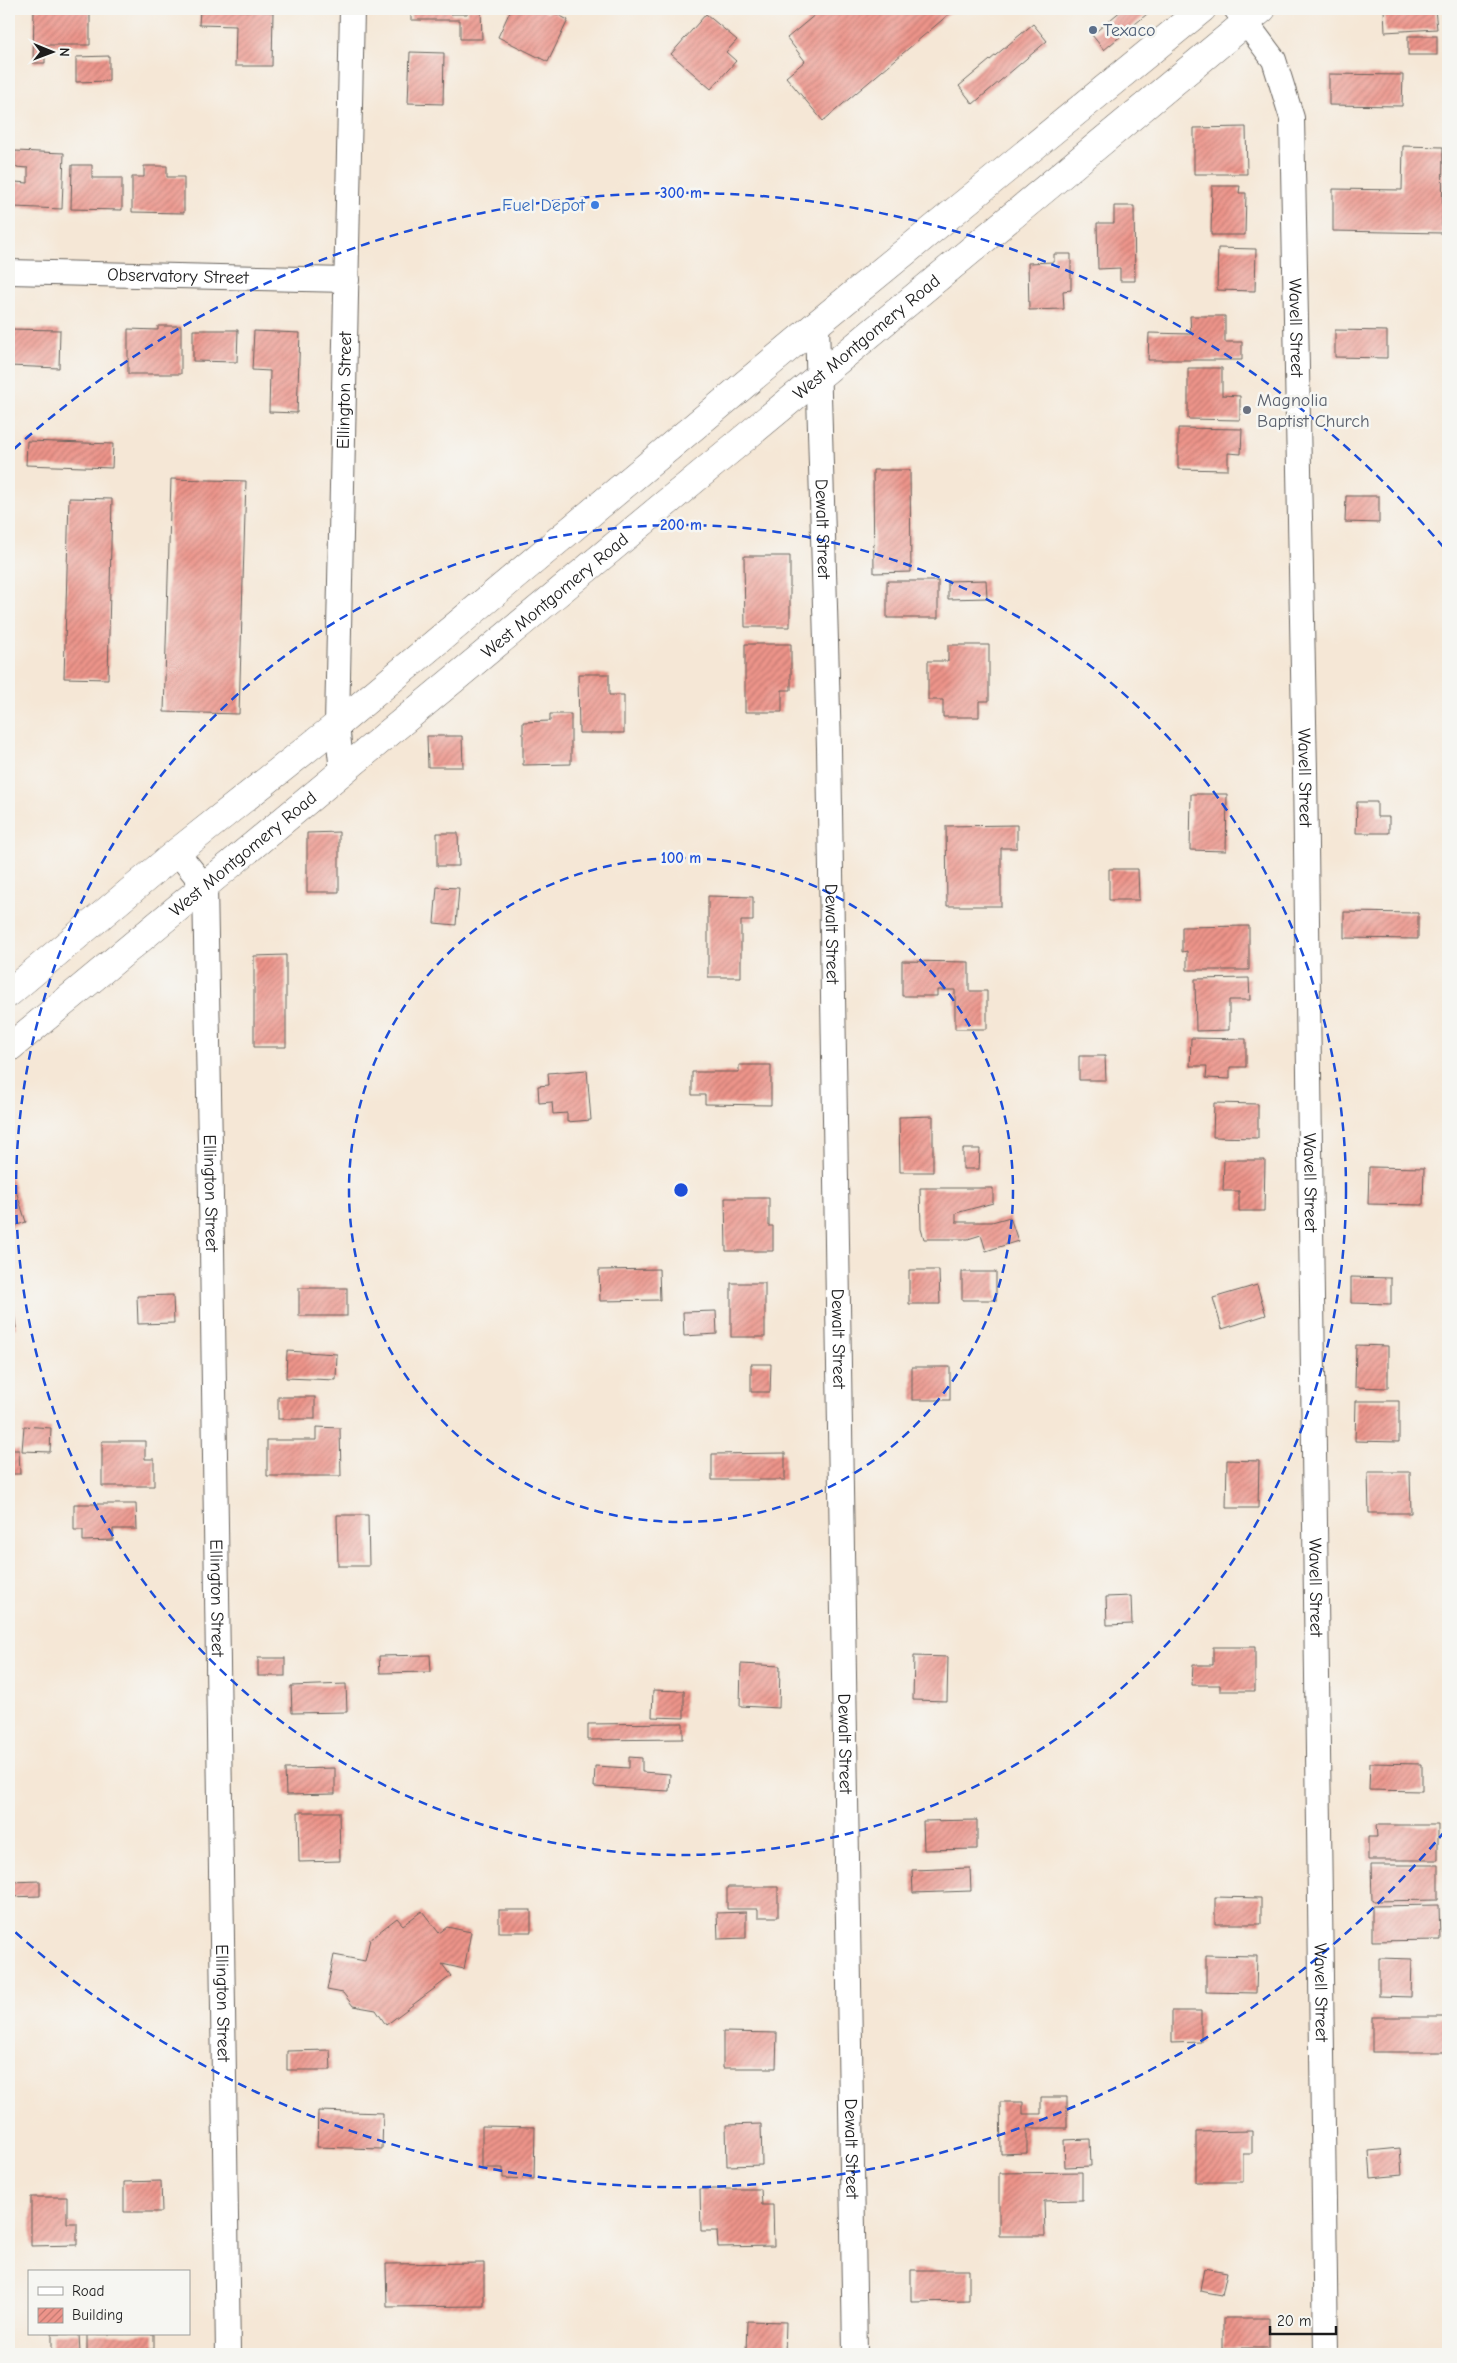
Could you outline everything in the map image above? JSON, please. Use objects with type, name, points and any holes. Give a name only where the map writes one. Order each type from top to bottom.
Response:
[{"type":"main road","points":[[9,992],[177,852],[336,725],[817,324],[1202,9]]},
{"type":"main road","name":"West Montgomery Road","points":[[9,1048],[820,374],[1248,13]]},
{"type":"street","name":"Ellington Street","points":[[342,771],[336,725],[352,9]]},
{"type":"street","name":"Wavell Street","points":[[1248,13],[1274,60],[1292,118],[1304,761],[1326,2354]]},
{"type":"street","name":"Observatory Street","points":[[9,272],[346,280]]},
{"type":"street","name":"Dewalt Street","points":[[817,324],[820,374],[829,758],[855,2354]]},
{"type":"street","points":[[177,852],[205,887]]},
{"type":"street","name":"Ellington Street","points":[[205,887],[213,1268],[228,2354]]},
{"type":"building","points":[[34,9],[90,9],[90,45],[45,45],[45,63],[33,63]]},
{"type":"building","points":[[200,9],[273,12],[272,66],[235,66],[236,26],[199,25]]},
{"type":"building","points":[[411,9],[451,9],[451,14],[467,14],[467,9],[481,9],[482,39],[460,39],[460,20],[411,20]]},
{"type":"building","points":[[511,9],[540,9],[548,13],[549,10],[568,20],[548,62],[498,37]]},
{"type":"building","points":[[822,9],[955,9],[823,121],[786,77],[805,61],[787,38]]},
{"type":"building","points":[[1123,9],[1153,9],[1104,50],[1092,35]]},
{"type":"building","points":[[1384,9],[1435,9],[1437,29],[1385,32]]},
{"type":"building","points":[[706,14],[737,40],[726,52],[736,61],[711,89],[671,54]]},
{"type":"building","points":[[1033,24],[1047,41],[973,104],[959,86]]},
{"type":"building","points":[[1408,36],[1437,36],[1437,55],[1408,55]]},
{"type":"building","points":[[410,52],[444,53],[443,104],[408,103]]},
{"type":"building","points":[[109,56],[109,81],[76,82],[76,57]]},
{"type":"building","points":[[1329,74],[1403,75],[1402,106],[1329,105]]},
{"type":"building","points":[[1246,127],[1247,174],[1194,174],[1194,128]]},
{"type":"building","points":[[1403,146],[1443,147],[1442,233],[1333,231],[1333,189],[1402,190]]},
{"type":"building","points":[[15,151],[64,153],[62,209],[14,207],[15,182],[28,183],[28,168],[15,167]]},
{"type":"building","points":[[72,165],[92,165],[92,178],[122,178],[122,210],[71,209]]},
{"type":"building","points":[[144,166],[167,166],[167,177],[184,177],[184,213],[132,212],[132,177],[144,177]]},
{"type":"building","points":[[1212,186],[1240,186],[1239,193],[1246,193],[1245,235],[1211,235]]},
{"type":"building","points":[[1114,206],[1134,206],[1135,281],[1120,281],[1120,268],[1098,269],[1097,223],[1114,223]]},
{"type":"building","points":[[1218,248],[1256,249],[1255,291],[1217,290]]},
{"type":"building","points":[[1054,254],[1071,254],[1071,290],[1063,291],[1064,309],[1029,310],[1028,263],[1054,262]]},
{"type":"building","points":[[1190,316],[1225,316],[1225,342],[1242,342],[1242,360],[1148,360],[1149,333],[1191,334]]},
{"type":"building","points":[[158,326],[181,326],[181,374],[128,374],[128,329],[158,330]]},
{"type":"building","points":[[9,329],[60,330],[59,368],[9,366]]},
{"type":"building","points":[[193,330],[238,330],[237,362],[193,361]]},
{"type":"building","points":[[1335,330],[1387,331],[1387,358],[1335,357]]},
{"type":"building","points":[[254,331],[300,333],[297,413],[269,412],[270,371],[252,370]]},
{"type":"building","points":[[1188,368],[1222,368],[1222,395],[1240,396],[1240,420],[1188,419]]},
{"type":"building","points":[[1178,428],[1242,429],[1241,454],[1228,453],[1228,470],[1178,469]]},
{"type":"building","points":[[27,441],[113,444],[112,468],[26,465]]},
{"type":"building","points":[[873,470],[910,470],[911,572],[874,573]]},
{"type":"building","points":[[171,479],[246,481],[239,714],[164,712]]},
{"type":"building","points":[[1346,496],[1379,496],[1379,523],[1345,522]]},
{"type":"building","points":[[69,498],[112,499],[108,679],[64,678]]},
{"type":"building","points":[[744,556],[790,556],[790,627],[745,627]]},
{"type":"building","points":[[986,580],[987,598],[948,599],[948,581]]},
{"type":"building","points":[[887,581],[938,581],[938,618],[887,618]]},
{"type":"building","points":[[745,644],[791,644],[791,690],[782,690],[782,712],[745,712]]},
{"type":"building","points":[[948,645],[989,645],[989,701],[979,701],[979,717],[943,717],[943,700],[928,700],[928,661],[948,661]]},
{"type":"building","points":[[578,674],[609,674],[609,695],[624,695],[624,733],[579,733]]},
{"type":"building","points":[[550,714],[571,714],[571,764],[523,765],[523,722],[550,721]]},
{"type":"building","points":[[427,736],[462,736],[463,767],[428,767]]},
{"type":"building","points":[[1191,794],[1227,794],[1226,851],[1190,850]]},
{"type":"building","points":[[1357,802],[1377,802],[1377,817],[1389,817],[1389,833],[1356,833]]},
{"type":"building","points":[[1017,825],[1017,848],[1001,848],[1001,906],[947,906],[946,826]]},
{"type":"building","points":[[339,832],[339,892],[307,892],[307,833]]},
{"type":"building","points":[[437,833],[458,833],[459,866],[437,866]]},
{"type":"building","points":[[1109,869],[1138,869],[1139,900],[1109,900]]},
{"type":"building","points":[[437,887],[459,888],[456,925],[434,923]]},
{"type":"building","points":[[708,896],[753,897],[753,921],[741,921],[741,977],[708,977]]},
{"type":"building","points":[[1344,912],[1418,913],[1418,939],[1344,938]]},
{"type":"building","points":[[1249,926],[1249,970],[1187,970],[1187,951],[1182,952],[1182,927]]},
{"type":"building","points":[[286,955],[286,1047],[254,1047],[254,956]]},
{"type":"building","points":[[902,961],[969,962],[969,991],[987,991],[987,1029],[955,1029],[955,990],[937,990],[937,996],[902,996]]},
{"type":"building","points":[[1249,978],[1250,1000],[1229,1000],[1229,1030],[1196,1031],[1195,979]]},
{"type":"building","points":[[1191,1038],[1246,1039],[1246,1067],[1230,1067],[1230,1079],[1206,1078],[1207,1066],[1190,1066]]},
{"type":"building","points":[[1079,1056],[1105,1056],[1106,1080],[1079,1080]]},
{"type":"building","points":[[739,1065],[771,1065],[771,1105],[705,1104],[705,1095],[692,1095],[692,1072],[739,1072]]},
{"type":"building","points":[[587,1070],[591,1120],[567,1122],[567,1113],[553,1114],[552,1102],[539,1103],[538,1086],[549,1085],[548,1073]]},
{"type":"building","points":[[1214,1103],[1258,1104],[1258,1138],[1213,1137]]},
{"type":"building","points":[[933,1116],[933,1172],[900,1172],[899,1117]]},
{"type":"building","points":[[963,1149],[980,1149],[979,1169],[963,1169]]},
{"type":"building","points":[[1224,1160],[1265,1160],[1264,1211],[1239,1211],[1239,1191],[1223,1191]]},
{"type":"building","points":[[1369,1167],[1424,1168],[1423,1205],[1368,1204]]},
{"type":"building","points":[[9,1169],[26,1222],[9,1228]]},
{"type":"building","points":[[920,1188],[993,1188],[993,1203],[956,1213],[956,1222],[992,1222],[1010,1217],[1018,1241],[986,1251],[981,1235],[968,1239],[924,1239],[921,1229]]},
{"type":"building","points":[[725,1198],[769,1198],[769,1226],[773,1226],[773,1251],[726,1251]]},
{"type":"building","points":[[659,1269],[660,1300],[600,1301],[599,1270]]},
{"type":"building","points":[[909,1270],[939,1270],[940,1304],[909,1304]]},
{"type":"building","points":[[962,1272],[996,1272],[996,1300],[962,1300]]},
{"type":"building","points":[[9,1277],[16,1328],[9,1329]]},
{"type":"building","points":[[1351,1277],[1391,1278],[1391,1304],[1351,1303]]},
{"type":"building","points":[[731,1283],[765,1283],[765,1337],[731,1337]]},
{"type":"building","points":[[1257,1285],[1266,1315],[1222,1329],[1213,1298]]},
{"type":"building","points":[[299,1288],[347,1288],[347,1316],[299,1316]]},
{"type":"building","points":[[173,1295],[174,1323],[138,1324],[137,1296]]},
{"type":"building","points":[[716,1311],[717,1334],[684,1336],[683,1312]]},
{"type":"building","points":[[1356,1345],[1388,1346],[1388,1388],[1355,1387]]},
{"type":"building","points":[[287,1351],[337,1354],[336,1380],[286,1378]]},
{"type":"building","points":[[751,1364],[771,1364],[770,1392],[751,1392]]},
{"type":"building","points":[[912,1367],[950,1367],[950,1400],[912,1400]]},
{"type":"building","points":[[278,1397],[315,1397],[315,1419],[278,1419]]},
{"type":"building","points":[[1356,1401],[1399,1401],[1399,1442],[1355,1441]]},
{"type":"building","points":[[24,1426],[51,1428],[50,1452],[22,1451]]},
{"type":"building","points":[[316,1427],[340,1428],[341,1476],[267,1476],[267,1440],[316,1440]]},
{"type":"building","points":[[102,1441],[145,1441],[145,1459],[154,1459],[154,1486],[102,1486]]},
{"type":"building","points":[[9,1450],[19,1450],[20,1474],[9,1474]]},
{"type":"building","points":[[785,1453],[785,1480],[712,1480],[712,1454]]},
{"type":"building","points":[[1227,1460],[1259,1461],[1258,1508],[1226,1508]]},
{"type":"building","points":[[1368,1472],[1410,1472],[1411,1513],[1369,1513]]},
{"type":"building","points":[[74,1504],[136,1504],[137,1529],[113,1529],[113,1540],[83,1541],[83,1530],[74,1530]]},
{"type":"building","points":[[337,1515],[368,1515],[369,1566],[338,1566]]},
{"type":"building","points":[[1131,1596],[1132,1624],[1107,1625],[1106,1597]]},
{"type":"building","points":[[1213,1647],[1255,1647],[1255,1691],[1220,1691],[1220,1685],[1192,1685],[1193,1665],[1213,1665]]},
{"type":"building","points":[[430,1655],[431,1672],[380,1673],[379,1656]]},
{"type":"building","points":[[914,1656],[948,1657],[947,1701],[913,1700]]},
{"type":"building","points":[[258,1658],[285,1658],[285,1676],[258,1676]]},
{"type":"building","points":[[741,1664],[780,1666],[779,1708],[740,1706]]},
{"type":"building","points":[[346,1684],[347,1712],[292,1713],[291,1686]]},
{"type":"building","points":[[653,1690],[684,1691],[684,1718],[652,1717]]},
{"type":"building","points":[[683,1723],[683,1739],[588,1740],[588,1724]]},
{"type":"building","points":[[629,1757],[642,1758],[642,1772],[670,1774],[669,1791],[594,1787],[595,1766],[629,1768]]},
{"type":"building","points":[[1370,1763],[1422,1764],[1422,1791],[1369,1790]]},
{"type":"building","points":[[335,1768],[335,1794],[286,1795],[285,1769]]},
{"type":"building","points":[[298,1812],[339,1812],[340,1861],[299,1862]]},
{"type":"building","points":[[977,1820],[977,1849],[924,1850],[923,1821]]},
{"type":"building","points":[[1376,1825],[1438,1825],[1438,1860],[1368,1860],[1368,1837],[1377,1837]]},
{"type":"building","points":[[1371,1865],[1438,1865],[1438,1900],[1372,1901]]},
{"type":"building","points":[[970,1868],[971,1891],[913,1893],[912,1870]]},
{"type":"building","points":[[40,1881],[40,1896],[9,1897],[9,1882]]},
{"type":"building","points":[[727,1887],[778,1887],[778,1917],[758,1917],[758,1909],[727,1909]]},
{"type":"building","points":[[1215,1897],[1261,1898],[1261,1924],[1215,1924]]},
{"type":"building","points":[[1439,1905],[1440,1940],[1372,1941],[1372,1906]]},
{"type":"building","points":[[499,1910],[531,1910],[531,1932],[499,1932]]},
{"type":"building","points":[[422,1911],[439,1933],[447,1927],[471,1932],[464,1969],[442,1964],[451,1976],[386,2025],[376,2010],[353,2006],[343,1993],[327,1990],[334,1955],[365,1961],[370,1939],[397,1918],[403,1925]]},
{"type":"building","points":[[746,1912],[746,1938],[718,1939],[717,1913]]},
{"type":"building","points":[[1206,1955],[1257,1956],[1256,1993],[1206,1992]]},
{"type":"building","points":[[1379,1958],[1412,1959],[1411,1997],[1379,1996]]},
{"type":"building","points":[[1172,2011],[1201,2011],[1201,2042],[1172,2043]]},
{"type":"building","points":[[1372,2017],[1448,2017],[1448,2052],[1372,2052]]},
{"type":"building","points":[[723,2032],[777,2033],[776,2068],[723,2068]]},
{"type":"building","points":[[330,2050],[331,2070],[287,2070],[287,2051]]},
{"type":"building","points":[[1041,2097],[1067,2097],[1067,2128],[1027,2128],[1027,2153],[1001,2154],[1000,2102],[1023,2102],[1023,2114],[1041,2114]]},
{"type":"building","points":[[318,2111],[383,2113],[382,2149],[317,2147]]},
{"type":"building","points":[[761,2124],[762,2165],[727,2166],[726,2125]]},
{"type":"building","points":[[482,2126],[535,2127],[534,2179],[503,2178],[503,2168],[482,2168]]},
{"type":"building","points":[[1252,2131],[1252,2154],[1243,2154],[1243,2182],[1196,2182],[1196,2132]]},
{"type":"building","points":[[1090,2139],[1091,2166],[1065,2167],[1064,2140]]},
{"type":"building","points":[[1400,2148],[1402,2175],[1371,2178],[1369,2151]]},
{"type":"building","points":[[1082,2172],[1082,2200],[1044,2201],[1045,2236],[999,2236],[999,2173]]},
{"type":"building","points":[[161,2181],[162,2212],[124,2212],[124,2182]]},
{"type":"building","points":[[700,2189],[761,2189],[762,2205],[773,2205],[774,2246],[718,2247],[717,2231],[701,2231]]},
{"type":"building","points":[[31,2197],[67,2197],[67,2223],[77,2223],[77,2245],[31,2246]]},
{"type":"building","points":[[484,2263],[484,2306],[387,2307],[386,2264]]},
{"type":"building","points":[[1204,2268],[1227,2272],[1222,2295],[1200,2291]]},
{"type":"building","points":[[911,2270],[969,2270],[969,2301],[911,2302]]},
{"type":"building","points":[[1223,2318],[1269,2318],[1269,2348],[1223,2348]]},
{"type":"building","points":[[747,2321],[786,2322],[785,2354],[733,2354],[733,2352],[746,2352]]},
{"type":"building","points":[[52,2336],[79,2336],[80,2354],[52,2354]]},
{"type":"building","points":[[87,2336],[154,2336],[154,2349],[87,2352]]},
{"type":"place","name":"Texaco","points":[[1093,30]]},
{"type":"place","name":"Fuel Depot","points":[[595,205]]},
{"type":"place","name":"Magnolia Baptist Church","points":[[1247,410]]}]
